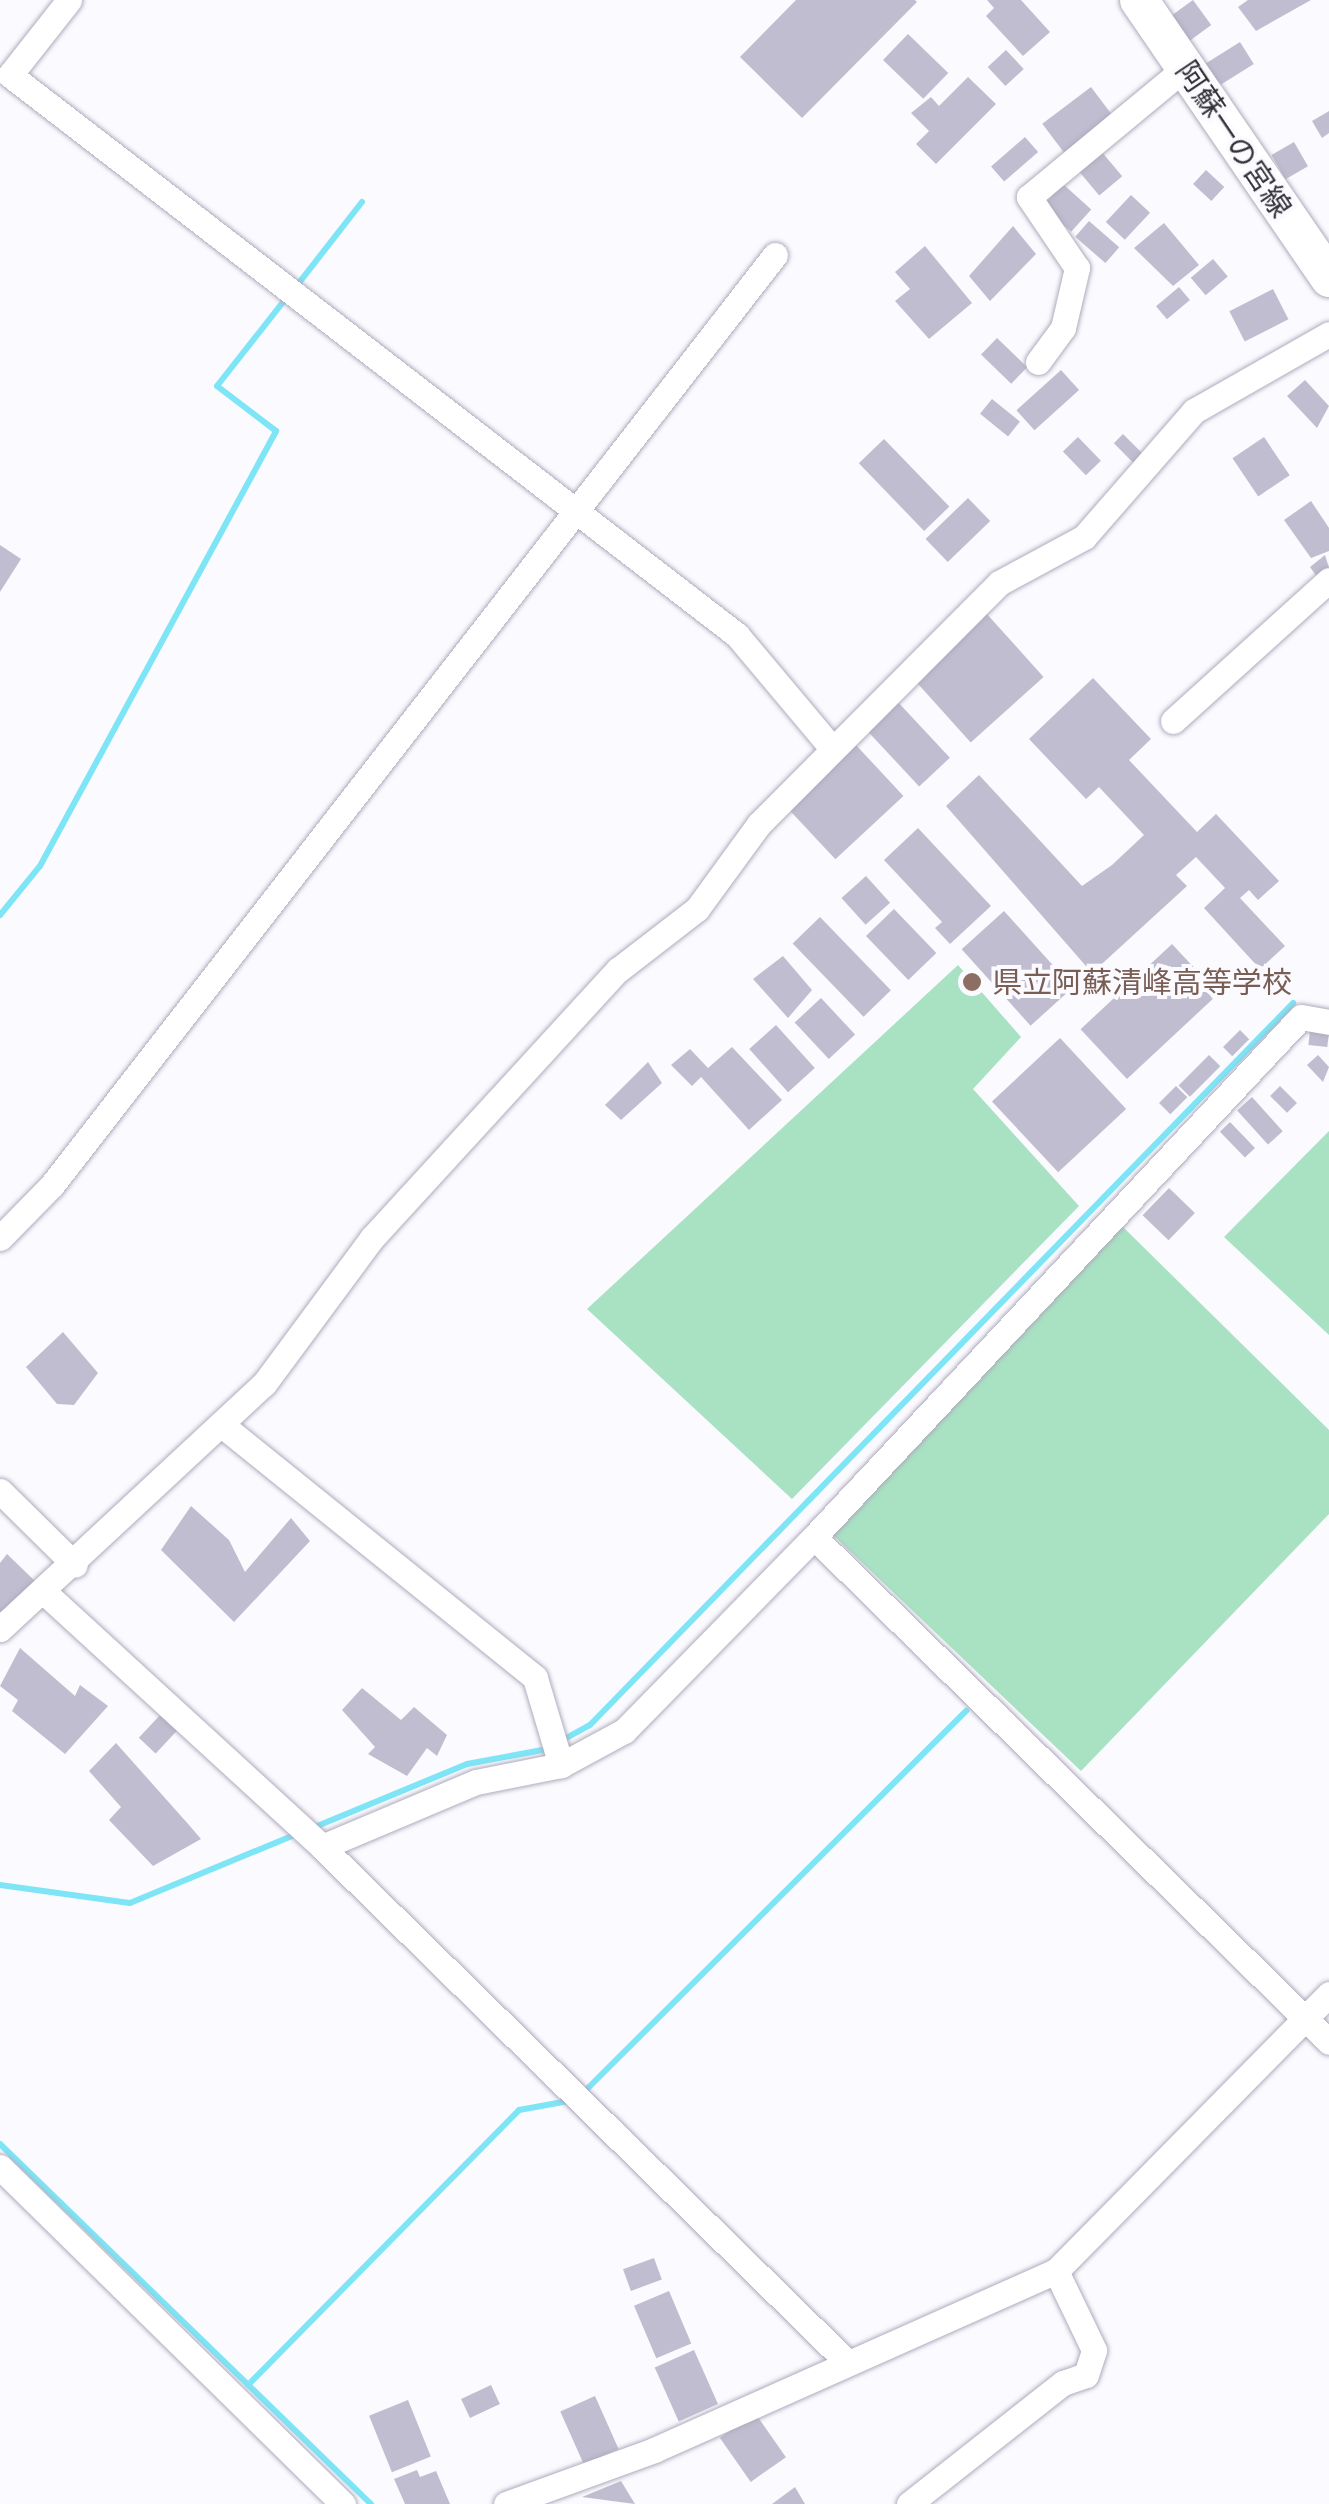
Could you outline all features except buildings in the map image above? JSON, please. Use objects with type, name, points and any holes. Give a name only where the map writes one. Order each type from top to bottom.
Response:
[{"type":"main road","name":"阿蘇一の宮線","points":[[1139,0],[1329,278]]},
{"type":"street","points":[[68,0],[10,75],[737,635],[831,748]]},
{"type":"street","points":[[1038,362],[1063,328],[1077,268],[1029,198],[1185,68]]},
{"type":"street","points":[[0,1238],[52,1185],[776,255]]},
{"type":"street","points":[[0,1629],[75,1565],[222,1425],[372,1238],[618,970],[697,909],[831,748],[999,584],[1084,536],[1194,410],[1329,334]]},
{"type":"street","points":[[1172,721],[1329,580]]},
{"type":"street","points":[[322,1847],[476,1782],[560,1765],[624,1731],[814,1537],[1301,1018],[1329,1022]]},
{"type":"street","points":[[222,1425],[535,1678],[560,1765]]},
{"type":"street","points":[[0,1492],[75,1565]]},
{"type":"street","points":[[814,1537],[1329,2042]]},
{"type":"street","points":[[43,1591],[322,1847],[845,2360]]},
{"type":"street","points":[[506,2504],[654,2450],[845,2360],[1056,2271],[1329,1994]]},
{"type":"street","points":[[0,2167],[343,2504]]},
{"type":"street","points":[[910,2504],[1063,2382],[1086,2375],[1094,2350],[1056,2271]]},
{"type":"green space","points":[[958,965],[1021,1037],[973,1089],[1079,1206],[792,1499],[587,1309]]},
{"type":"green space","points":[[1329,1131],[1329,1335],[1224,1237]]},
{"type":"green space","points":[[1122,1226],[1329,1430],[1329,1514],[1081,1771],[833,1535]]},
{"type":"waterway","points":[[295,288],[362,202]]},
{"type":"waterway","points":[[0,915],[40,866],[276,431],[217,386],[287,297]]},
{"type":"waterway","points":[[559,1742],[590,1725],[1293,1003]]},
{"type":"waterway","points":[[584,2092],[966,1711]]},
{"type":"waterway","points":[[310,1829],[467,1764],[548,1749]]},
{"type":"waterway","points":[[0,1885],[130,1903],[299,1833]]},
{"type":"waterway","points":[[248,2385],[519,2110],[574,2100]]},
{"type":"waterway","points":[[0,2144],[371,2504]]},
{"type":"place","name":"県立阿蘇清峰高等学校","points":[[972,982]]}]
